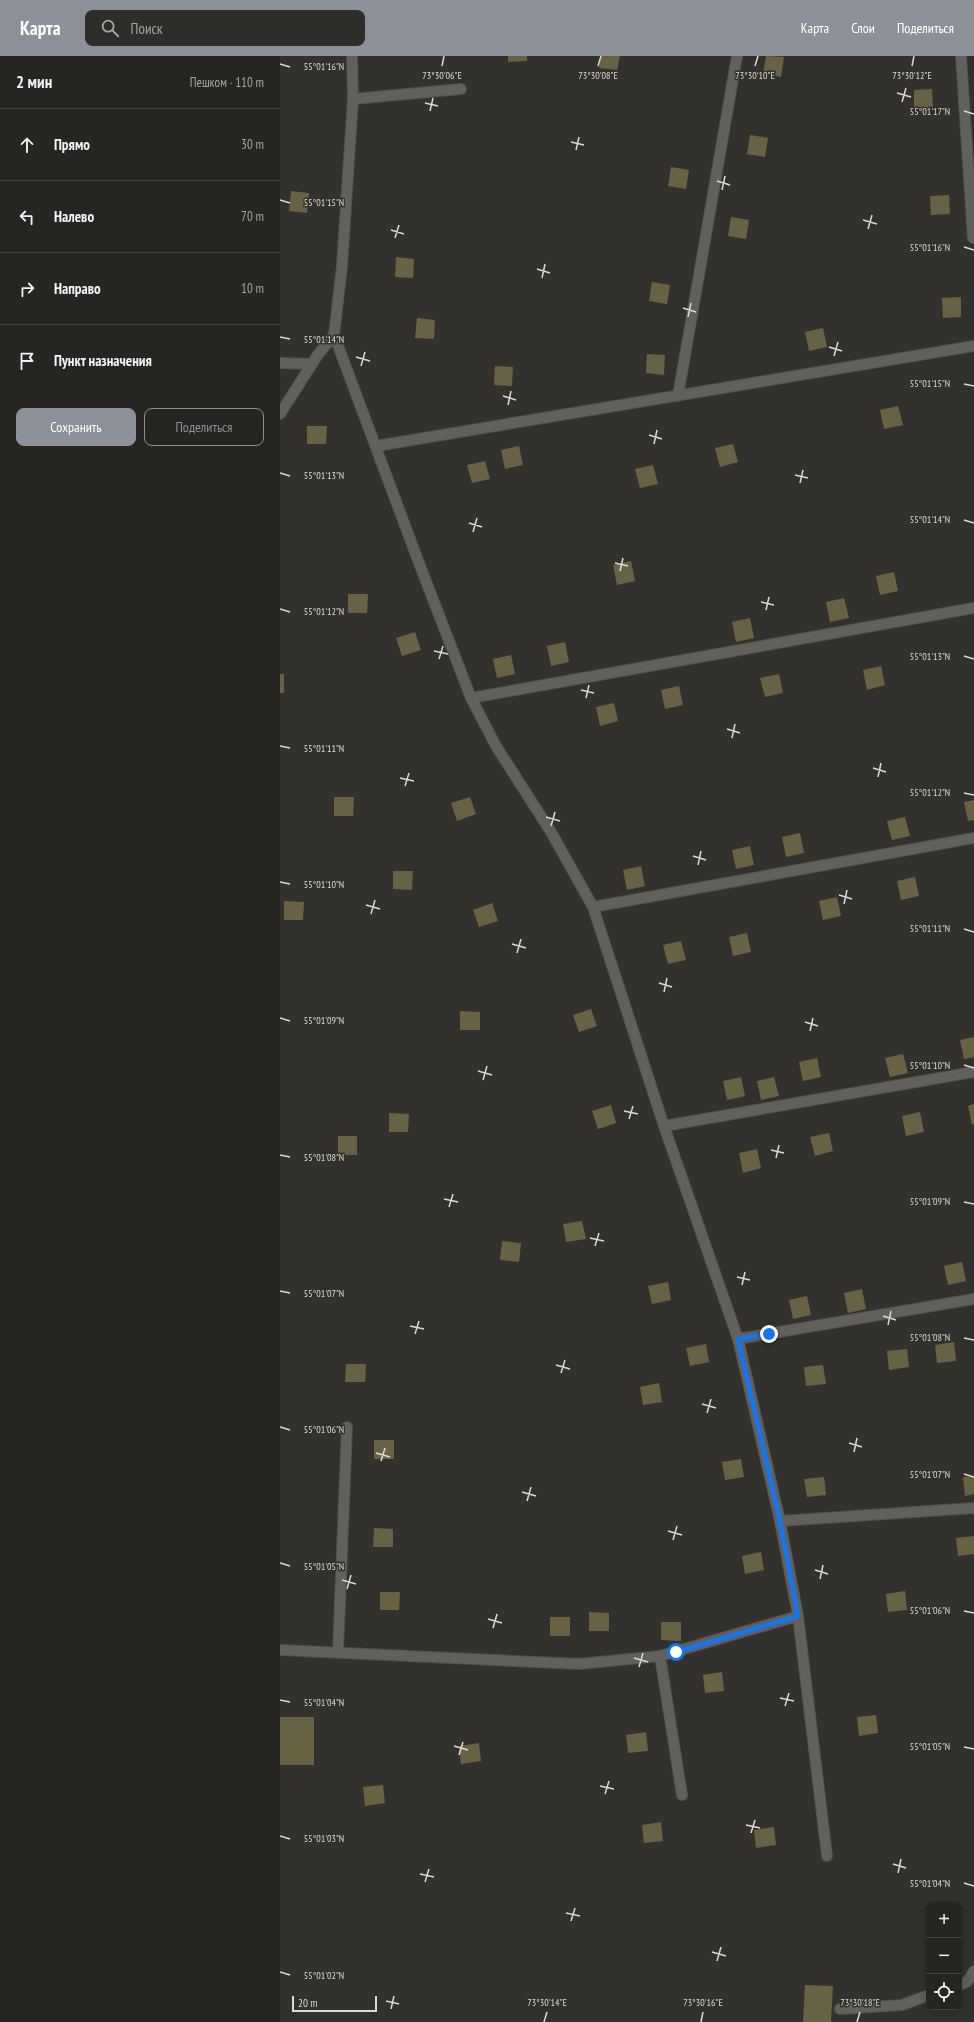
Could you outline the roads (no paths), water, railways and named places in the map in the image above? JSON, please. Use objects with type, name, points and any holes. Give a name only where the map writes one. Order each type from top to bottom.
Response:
[{"type":"street","points":[[352,56],[353,99],[342,266],[334,335],[471,698],[496,746],[551,832],[593,908],[664,1126],[738,1339],[780,1521],[798,1616],[827,1856]]},
{"type":"street","points":[[678,396],[737,56]]},
{"type":"street","points":[[961,56],[973,238]]},
{"type":"street","points":[[353,99],[461,88]]},
{"type":"street","points":[[280,414],[312,364],[334,335]]},
{"type":"street","points":[[376,446],[974,346]]},
{"type":"street","points":[[280,362],[312,364]]},
{"type":"street","points":[[471,698],[974,608]]},
{"type":"street","points":[[593,908],[974,838]]},
{"type":"street","points":[[664,1126],[974,1072]]},
{"type":"street","points":[[738,1339],[974,1299]]},
{"type":"street","points":[[338,1652],[347,1427]]},
{"type":"street","points":[[780,1521],[974,1508]]},
{"type":"street","points":[[280,1650],[578,1664],[660,1656],[798,1616]]},
{"type":"street","points":[[660,1656],[682,1795]]},
{"type":"street","points":[[962,1983],[967,1982],[974,1971]]},
{"type":"street","points":[[840,2009],[902,2005],[926,1996]]}]
